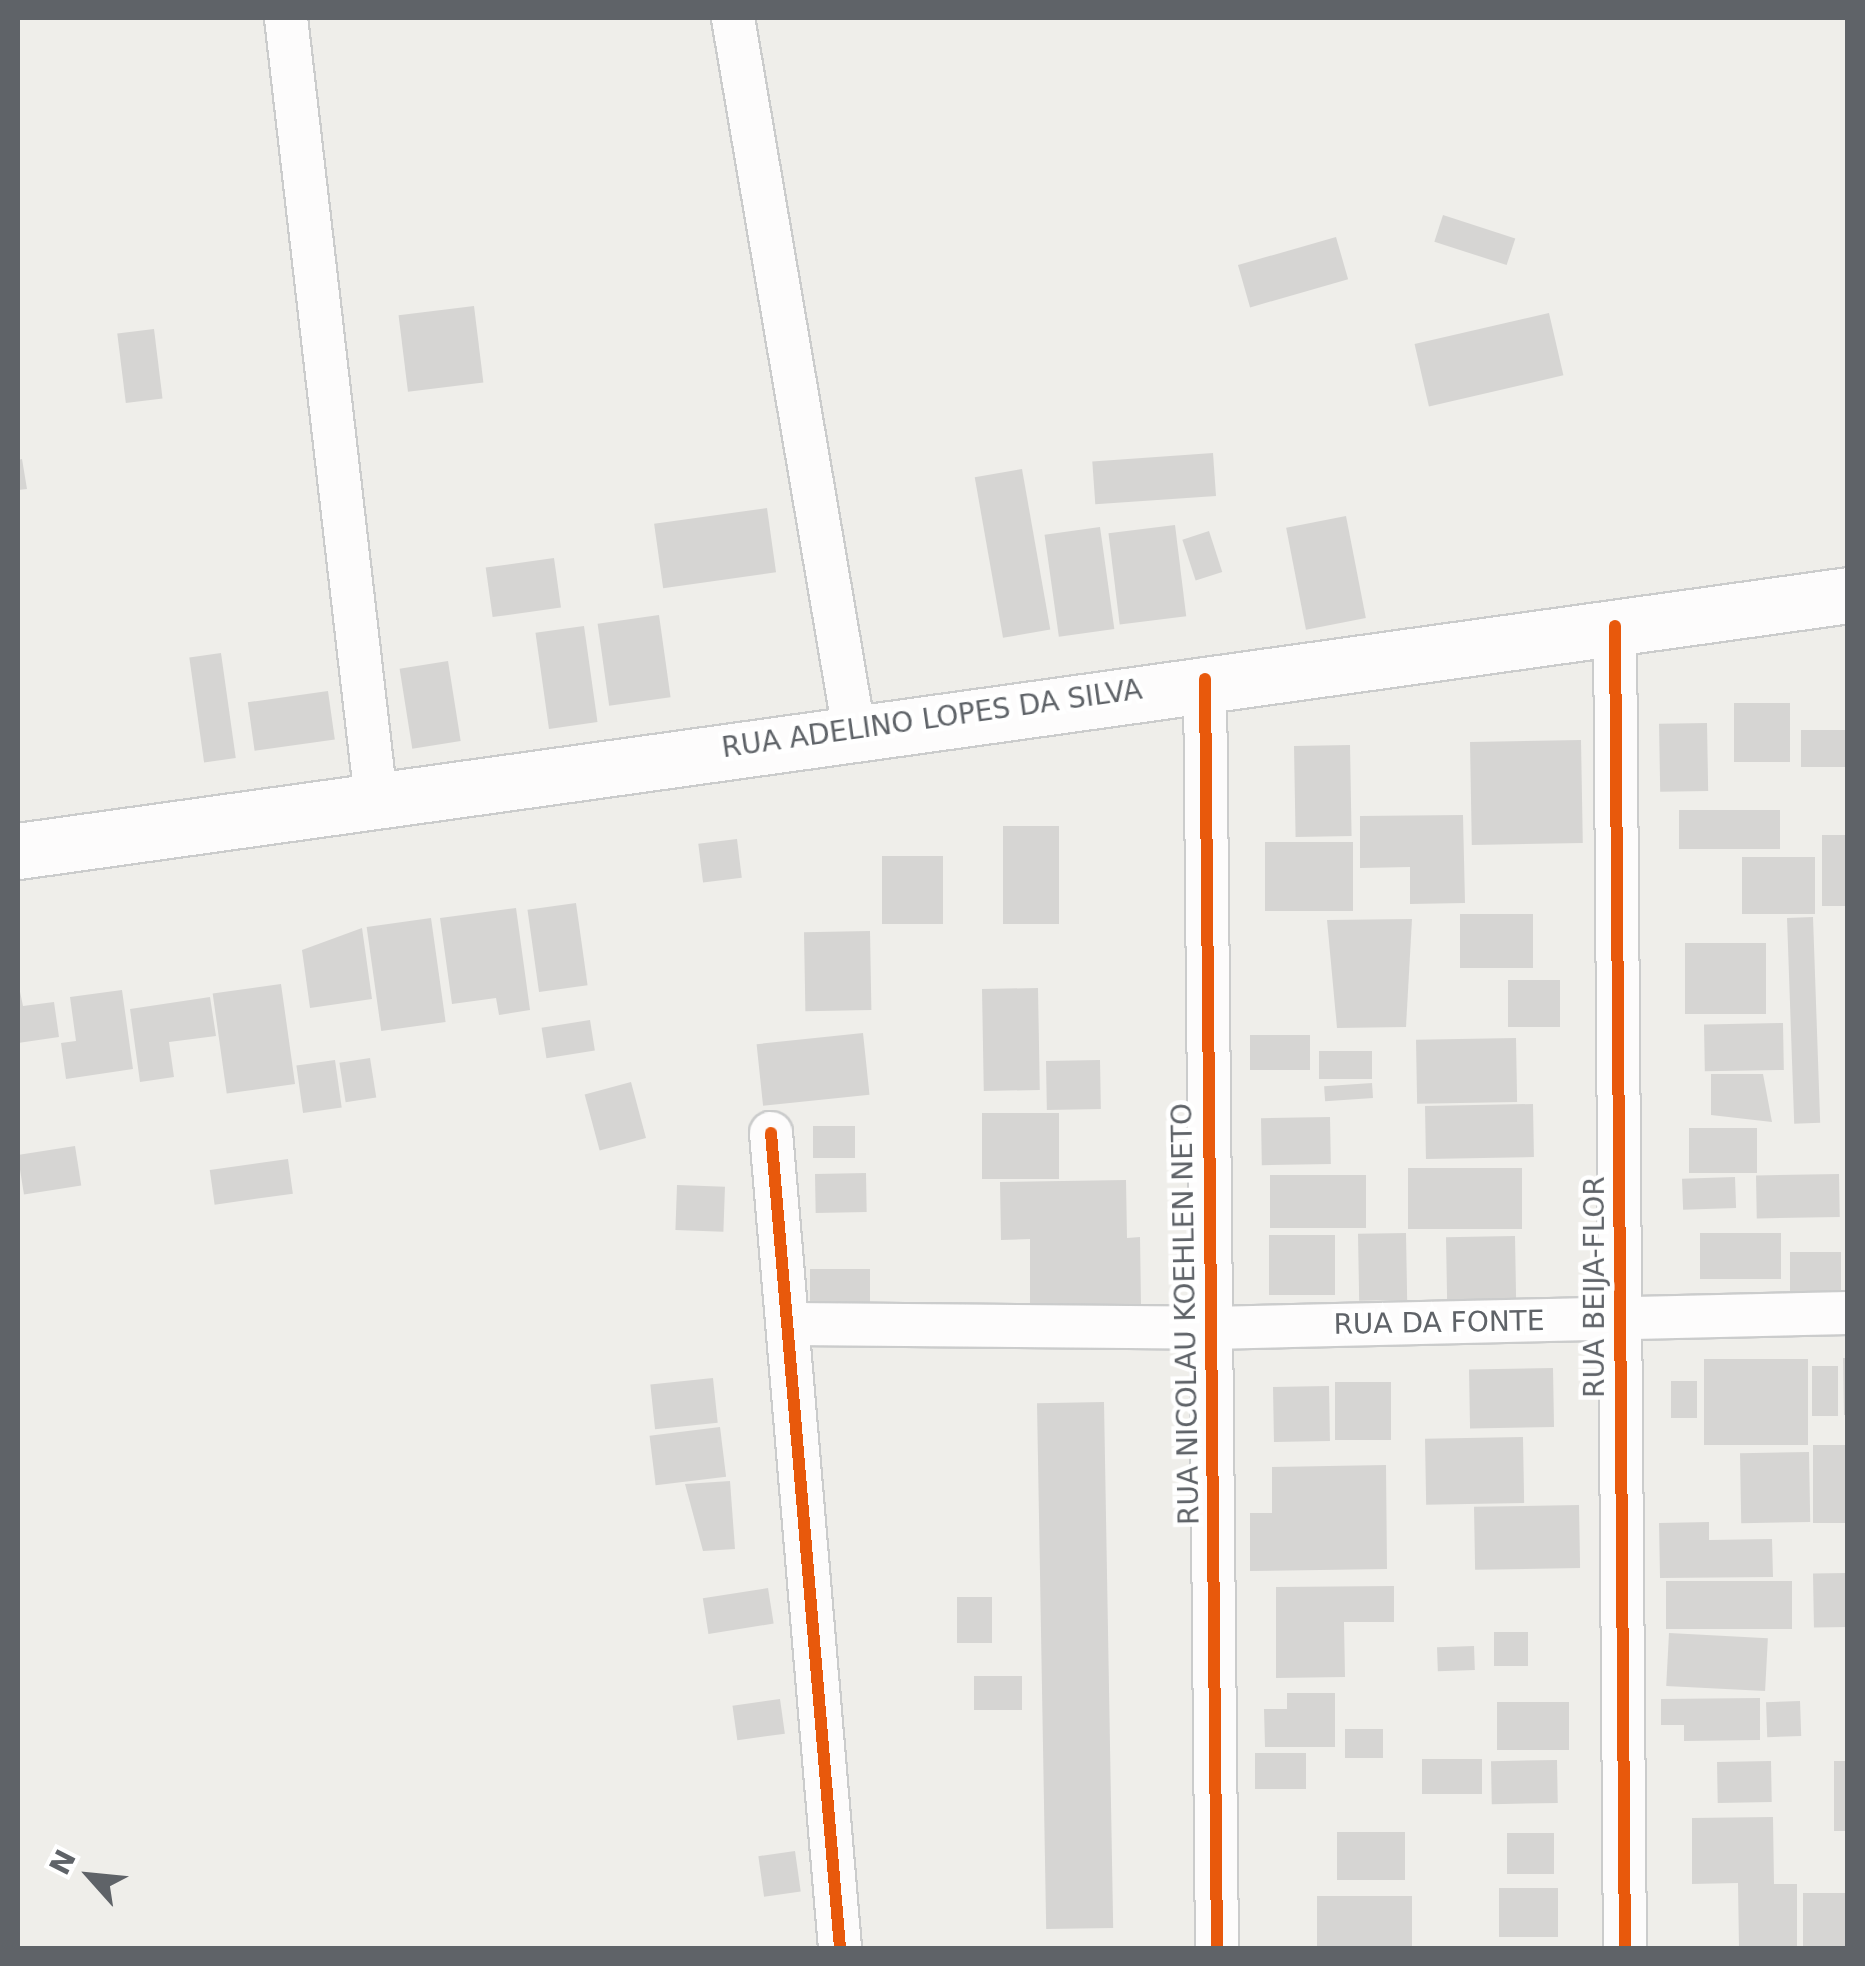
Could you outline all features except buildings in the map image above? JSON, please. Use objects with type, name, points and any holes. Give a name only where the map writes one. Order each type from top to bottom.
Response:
[{"type":"main road","name":"RUA ADELINO LOPES DA SILVA","points":[[18,851],[1205,680],[1848,596]]},
{"type":"street","points":[[286,18],[376,800]]},
{"type":"street","points":[[733,18],[854,730]]},
{"type":"street","name":"RUA BEIJA-FLOR","points":[[1615,626],[1625,1948]]},
{"type":"street","name":"RUA NICOLAU KOEHLEN NETO","points":[[1205,680],[1216,1948]]},
{"type":"street","points":[[771,1133],[794,1324],[812,1681],[840,1948]]},
{"type":"street","name":"RUA DA FONTE","points":[[794,1324],[1212,1328],[1848,1314]]},
{"type":"cycle path","points":[[1615,626],[1625,1948]]},
{"type":"cycle path","points":[[1205,679],[1217,1948]]},
{"type":"cycle path","points":[[771,1133],[840,1948]]}]
